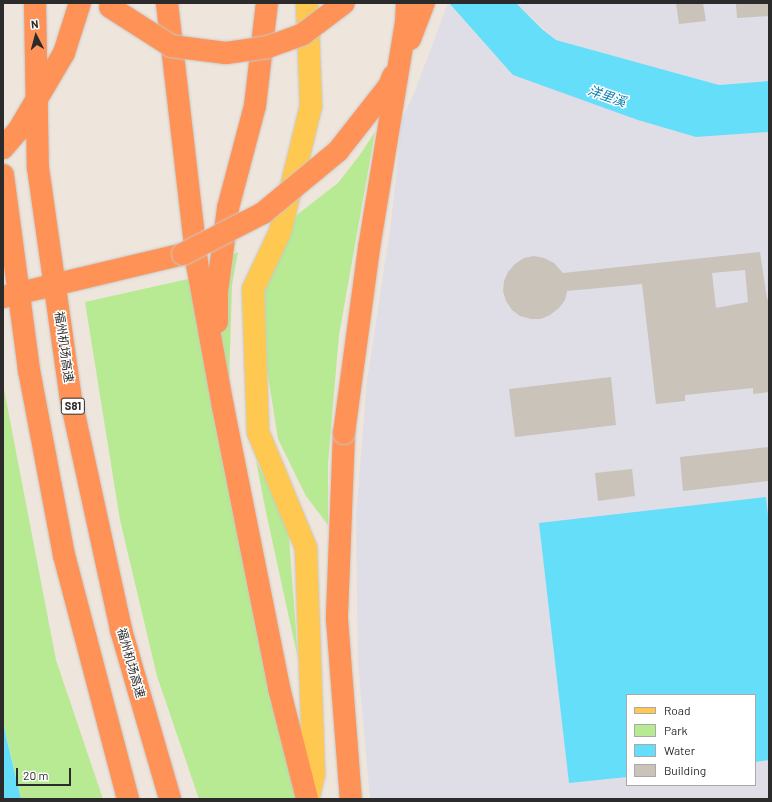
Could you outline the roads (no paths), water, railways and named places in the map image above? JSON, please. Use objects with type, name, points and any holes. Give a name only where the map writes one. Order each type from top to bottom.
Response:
[{"type":"highway","name":"福州机场高速","points":[[35,3],[38,168],[71,400],[121,630],[170,799]]},
{"type":"highway","points":[[3,148],[18,131],[64,53],[80,3]]},
{"type":"highway","points":[[108,3],[110,7],[171,46],[226,53],[268,47],[303,34],[344,3]]},
{"type":"highway","points":[[222,407],[217,353],[217,292],[228,208],[255,106],[267,3]]},
{"type":"highway","points":[[351,799],[337,619],[344,433],[369,248],[406,23],[406,3]]},
{"type":"highway","points":[[3,297],[183,254],[264,213],[338,151],[389,86],[424,3]]},
{"type":"highway","points":[[168,9],[197,264],[222,407],[279,688],[307,799]]},
{"type":"highway","points":[[3,175],[29,370],[64,555],[128,799]]},
{"type":"main road","points":[[307,3],[311,106],[280,232],[253,289],[258,432],[306,548],[314,774],[307,799]]},
{"type":"water","name":"洋里溪","points":[[449,3],[516,3],[542,29],[556,40],[719,85],[769,81],[769,132],[696,137],[638,120],[513,75]]},
{"type":"water","points":[[766,497],[769,525],[769,760],[756,762],[756,694],[626,694],[626,777],[569,783],[539,523]]},
{"type":"water","points":[[3,721],[7,740],[21,799],[3,799]]}]
